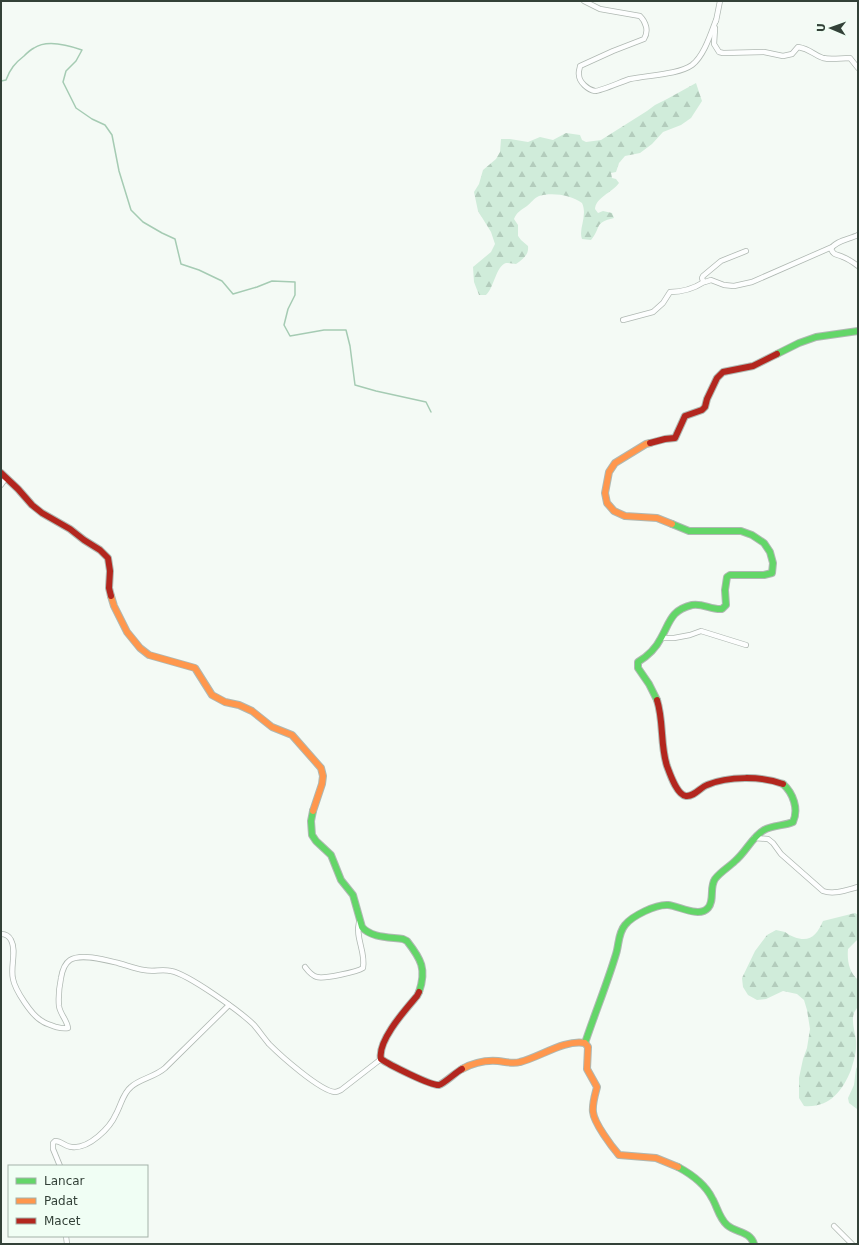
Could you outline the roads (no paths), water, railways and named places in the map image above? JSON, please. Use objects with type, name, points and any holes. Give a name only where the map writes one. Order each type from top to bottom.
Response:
[{"type":"street","points":[[584,1],[600,9],[640,16],[646,25],[646,36],[644,39],[580,66],[578,75],[582,83],[595,91],[631,79],[678,70],[693,65],[709,40],[716,20]]},
{"type":"street","points":[[720,1],[714,41],[719,52],[764,52],[783,56],[792,54],[798,48],[803,48],[823,58],[850,58],[858,68]]},
{"type":"street","points":[[623,320],[652,312],[663,303],[670,292],[684,291],[711,280],[724,286],[734,286],[752,282],[858,235]]},
{"type":"street","points":[[832,247],[833,253],[858,266]]},
{"type":"street","points":[[704,282],[702,278],[703,276],[721,261],[746,251]]},
{"type":"street","points":[[585,1043],[616,956],[620,935],[626,925],[656,906],[663,904],[675,906],[696,913],[705,911],[710,905],[712,886],[715,879],[739,858],[754,838],[764,830],[772,826],[786,825],[793,822],[797,807],[784,785],[764,779],[722,780],[710,783],[701,787],[692,794],[684,796],[678,790],[665,759],[663,725],[661,712],[656,697],[651,685],[638,668],[638,662],[661,638],[676,611],[681,608],[701,605],[718,610],[724,608],[726,605],[725,597],[727,577],[730,575],[764,575],[772,572],[773,564],[770,552],[764,543],[752,535],[741,531],[689,531],[657,518],[625,516],[619,514],[607,503],[605,496],[609,472],[615,463],[643,446],[665,439],[675,438],[685,416],[702,410],[705,407],[707,399],[717,378],[723,372],[753,366],[799,343],[816,337],[858,331]]},
{"type":"street","points":[[1,485],[3,476]]},
{"type":"street","points":[[3,476],[42,513],[53,521],[70,529],[100,550],[108,558],[110,571],[109,588],[112,601],[127,632],[140,648],[149,655],[195,668],[212,695],[225,702],[238,705],[252,711],[272,727],[292,735],[321,768],[323,780],[312,814],[311,833],[315,842],[322,846],[332,856],[340,880],[353,894],[363,929],[365,931],[407,941],[415,953],[424,974],[420,991],[402,1012],[386,1036],[381,1047],[380,1055],[385,1062],[428,1083],[437,1085],[441,1084],[456,1072],[476,1063],[497,1061],[515,1063],[534,1058],[564,1045],[580,1042],[585,1043]]},
{"type":"street","points":[[661,638],[679,637],[701,631],[746,645]]},
{"type":"street","points":[[754,838],[768,839],[781,854],[823,891],[832,893],[858,887]]},
{"type":"street","points":[[305,967],[317,977],[354,972],[363,968],[363,957],[357,928],[360,921]]},
{"type":"street","points":[[1,934],[7,935],[11,939],[13,946],[12,977],[14,986],[19,996],[40,1021],[64,1029],[68,1028],[67,1023],[60,1012],[58,1000],[62,972],[70,960],[88,957],[143,970],[170,970],[180,973],[229,1005],[251,1022],[268,1043],[290,1064],[308,1078],[330,1090],[336,1092],[341,1090],[381,1058]]},
{"type":"street","points":[[60,1165],[53,1149],[53,1142],[58,1141],[72,1147],[88,1143],[98,1137],[108,1128],[116,1116],[127,1091],[131,1086],[160,1073],[229,1005]]},
{"type":"street","points":[[585,1043],[588,1048],[587,1069],[597,1087],[593,1114],[612,1148],[619,1155],[648,1157],[662,1160],[675,1165],[688,1173],[702,1184],[710,1193],[726,1223],[735,1230],[749,1236],[753,1239],[754,1244]]},
{"type":"street","points":[[834,1226],[852,1244]]},
{"type":"waterway","points":[[1,81],[6,80],[11,69],[18,61],[39,45],[51,43],[70,46],[82,50],[76,61],[66,71],[63,82],[76,108],[92,119],[105,125],[112,135],[119,171],[131,210],[143,222],[175,239],[181,264],[199,270],[222,281],[233,294],[272,281],[295,282],[295,295],[288,309],[284,325],[290,336],[324,330],[346,330],[350,346],[355,385],[426,402],[431,412]]}]
